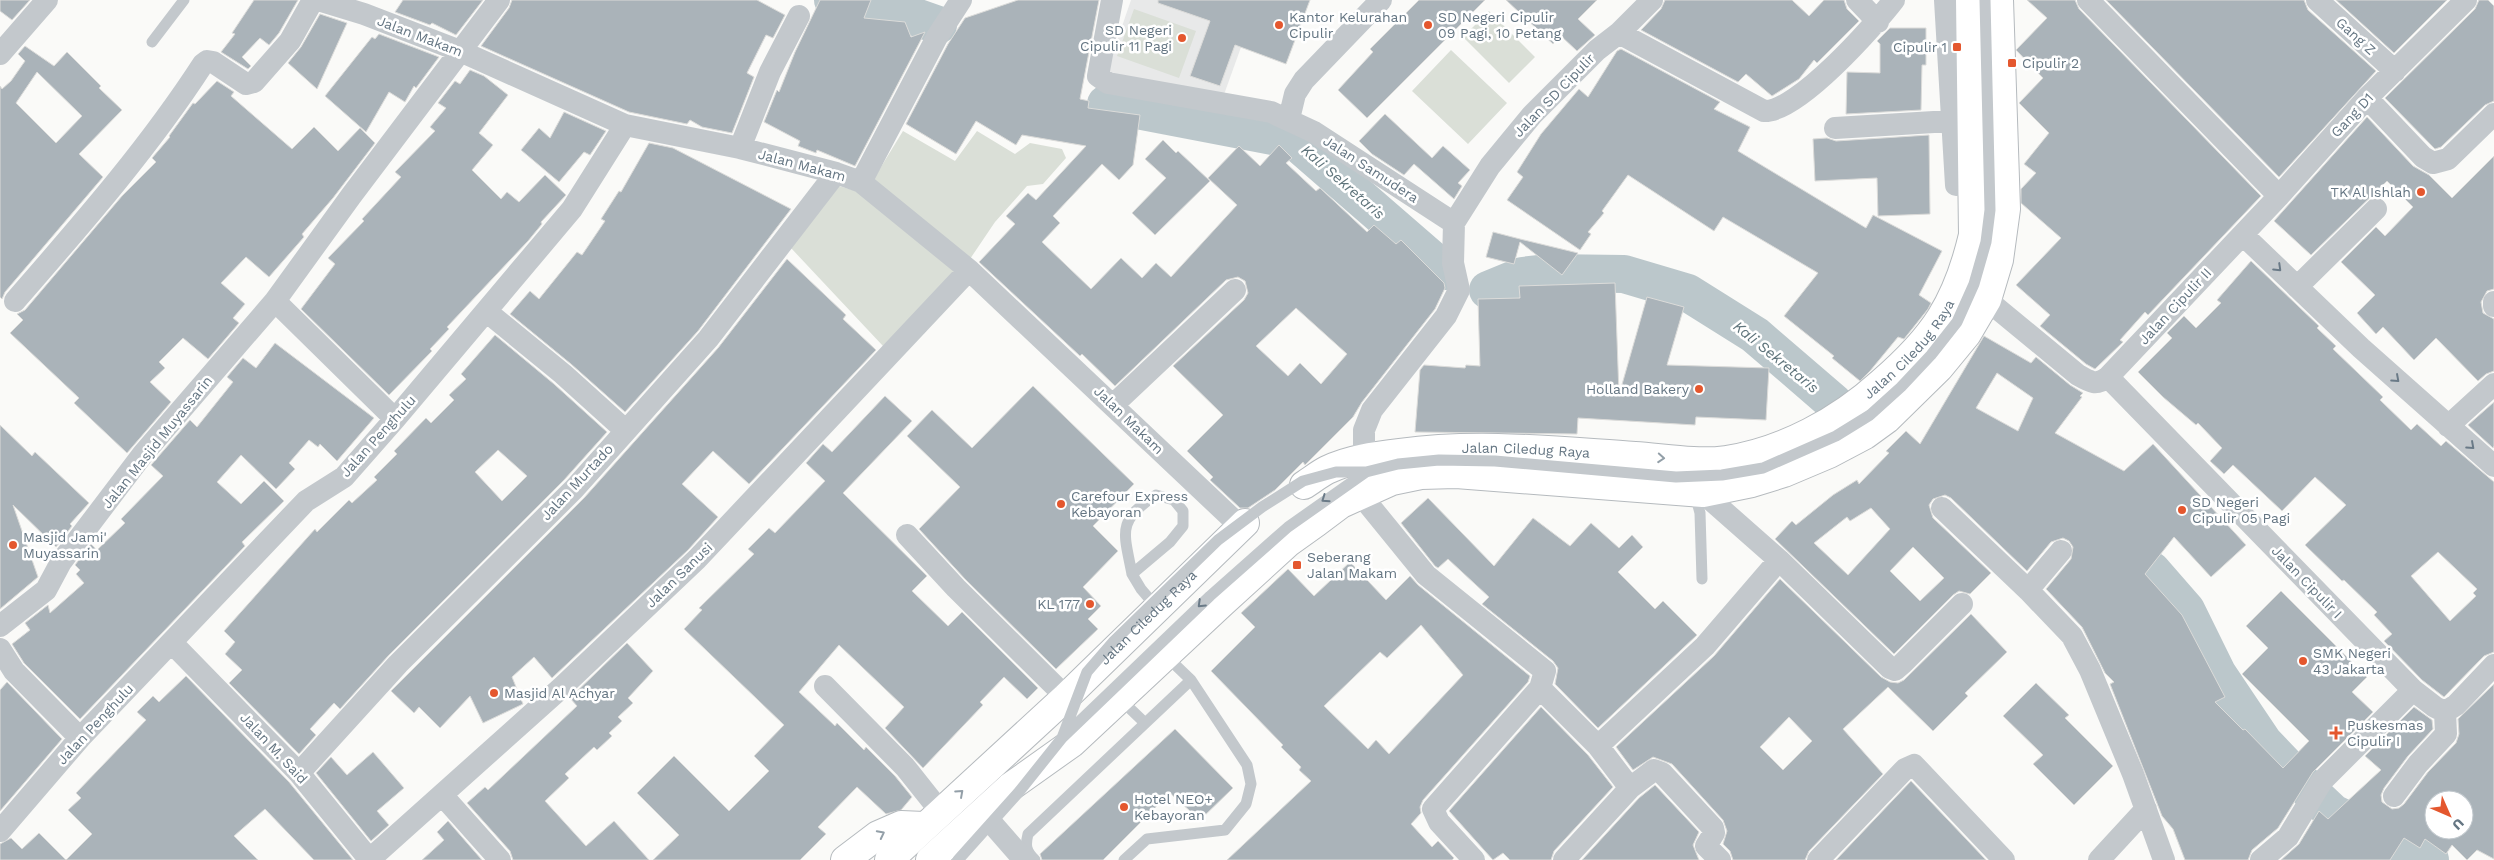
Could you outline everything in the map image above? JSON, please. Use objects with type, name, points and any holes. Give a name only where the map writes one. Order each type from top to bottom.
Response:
[{"type":"main road","name":"Jalan Ciledug Raya","points":[[930,860],[1010,786],[1072,743],[1289,542],[1342,504],[1363,475],[1442,447],[1544,450],[1687,460],[1725,460],[1764,450],[1816,429],[1865,397],[1914,355],[1938,324],[1951,302],[1965,270],[1973,235],[1962,120],[1970,0]]},
{"type":"main road","name":"Jalan Ciledug Raya","points":[[889,860],[932,818],[1066,697],[1158,609],[1240,526],[1327,470],[1392,481],[1422,475],[1456,474],[1699,493],[1752,483],[1784,473],[1829,454],[1865,435],[1911,398],[1967,334],[1986,300],[1999,260],[2006,209],[1999,0]]},
{"type":"main road","points":[[1093,671],[1120,699]]},
{"type":"main road","points":[[845,860],[878,835],[901,825],[932,818]]},
{"type":"street","points":[[0,54],[47,0]]},
{"type":"street","points":[[15,301],[136,159],[170,115],[204,64],[207,61],[213,62],[246,84],[254,82],[290,40],[313,0]]},
{"type":"street","name":"Jalan Makam","points":[[318,0],[370,7],[460,51],[625,125],[740,148],[836,173],[861,182],[969,270],[1240,526]]},
{"type":"street","points":[[460,51],[499,0]]},
{"type":"street","points":[[861,182],[937,37],[961,0]]},
{"type":"street","name":"Jalan Samudera","points":[[1112,0],[1098,76],[1102,80],[1108,83],[1270,112],[1289,119],[1314,132],[1454,223]]},
{"type":"street","points":[[1289,119],[1295,94],[1304,80],[1381,0]]},
{"type":"street","name":"Jalan SD Cipulir","points":[[1454,223],[1490,166],[1532,115],[1597,50],[1619,33],[1652,0]]},
{"type":"street","points":[[1857,0],[1878,22]]},
{"type":"street","points":[[1619,33],[1764,111],[1771,111],[1784,105],[1827,73],[1878,22],[1894,0]]},
{"type":"street","points":[[1945,0],[1962,120],[1956,185]]},
{"type":"street","points":[[2088,0],[2279,196]]},
{"type":"street","name":"Gang Z","points":[[2317,0],[2395,72]]},
{"type":"street","name":"Gang D1","points":[[2243,234],[2367,98],[2466,0]]},
{"type":"street","points":[[740,148],[770,72],[799,16]]},
{"type":"street","name":"Jalan Masjid Muyassarin","points":[[0,626],[46,590],[61,562],[143,454],[275,301],[356,188],[460,51]]},
{"type":"street","points":[[2367,98],[2423,157],[2433,163],[2448,159],[2494,114]]},
{"type":"street","points":[[1835,128],[2004,118]]},
{"type":"street","name":"Jalan Penghulu","points":[[0,832],[80,738],[306,501],[344,477],[572,209],[625,125]]},
{"type":"street","name":"Jalan Murtado","points":[[299,773],[398,664],[574,489],[708,339],[836,173]]},
{"type":"street","points":[[2297,287],[2376,210]]},
{"type":"street","points":[[1454,223],[1453,263],[1459,290],[1446,316],[1372,410],[1364,430],[1363,475],[1426,575],[1545,671],[1540,688],[1433,809],[1439,822],[1465,857]]},
{"type":"street","points":[[2243,234],[2297,287],[2494,466]]},
{"type":"street","name":"Jalan Cipulir II","points":[[2108,377],[2243,234]]},
{"type":"street","name":"Jalan Sanusi","points":[[369,860],[443,796],[697,559],[969,270]]},
{"type":"street","points":[[1113,405],[1235,290]]},
{"type":"street","points":[[1986,300],[2078,376],[2090,383],[2100,383],[2108,377]]},
{"type":"street","points":[[275,301],[395,419]]},
{"type":"street","points":[[486,311],[563,374],[625,430]]},
{"type":"street","name":"Jalan Cipulir I","points":[[2108,377],[2413,690],[2435,707],[2445,712]]},
{"type":"street","points":[[2448,426],[2494,384]]},
{"type":"street","points":[[1699,493],[1779,560],[1875,654],[1895,670],[1962,604]]},
{"type":"street","points":[[1942,508],[2028,590],[2072,636],[2090,670],[2146,809],[2164,860]]},
{"type":"street","points":[[907,535],[956,588],[1066,697]]},
{"type":"street","points":[[2028,590],[2062,551]]},
{"type":"street","points":[[1598,746],[1705,646],[1779,560]]},
{"type":"street","name":"Jalan M. Said","points":[[172,643],[299,773],[369,860]]},
{"type":"street","points":[[0,649],[14,672],[80,738]]},
{"type":"street","points":[[2394,796],[2418,764],[2446,734],[2445,712],[2456,705],[2494,665]]},
{"type":"street","points":[[826,686],[905,767],[932,818]]},
{"type":"street","points":[[1540,688],[1598,746],[1630,788]]},
{"type":"street","points":[[2261,860],[2288,837],[2322,781],[2413,690]]},
{"type":"street","points":[[1818,860],[1905,769],[1914,765],[2002,859]]},
{"type":"street","points":[[1564,860],[1630,788],[1654,770],[1662,773],[1713,828],[1714,833],[1706,846],[1720,860]]},
{"type":"street","points":[[443,796],[500,860]]},
{"type":"street","points":[[2099,860],[2146,809]]},
{"type":"street","points":[[982,812],[1024,860]]},
{"type":"lane","points":[[152,42],[184,0]]},
{"type":"lane","points":[[958,860],[1012,800],[1062,738],[1210,596],[1288,527],[1363,475],[1398,464],[1439,460],[1495,461],[1676,478],[1722,475],[1763,468],[1836,436],[1870,416],[1931,356],[1957,322],[1974,284],[1986,242],[1990,210],[1985,0]]},
{"type":"lane","points":[[1062,738],[1087,672],[1112,642],[1218,540],[1262,506],[1303,481],[1336,472],[1363,475]]},
{"type":"lane","points":[[1699,493],[1702,579]]},
{"type":"lane","points":[[1132,574],[1170,542],[1183,526],[1183,511],[1174,500],[1156,495],[1136,508],[1124,531],[1132,574],[1140,589],[1158,609]]},
{"type":"lane","points":[[1124,860],[1147,838],[1225,830],[1246,804],[1251,784],[1247,765],[1190,680],[1166,656]]},
{"type":"lane","points":[[1035,860],[1028,853],[1025,844],[1028,834],[1190,680]]},
{"type":"lane","points":[[1120,699],[1145,723]]},
{"type":"shaded area","name":"SD Negeri Cipulir 11 Pagi","points":[[1131,0],[1258,0],[1222,100],[1105,76]]},
{"type":"shaded area","points":[[1134,9],[1196,31],[1179,78],[1117,56]]},
{"type":"shaded area","points":[[1489,11],[1535,57],[1509,83],[1463,37]]},
{"type":"shaded area","points":[[1451,50],[1507,103],[1468,144],[1412,91]]},
{"type":"shaded area","points":[[903,131],[955,161],[977,131],[1015,154],[1030,143],[1062,149],[1066,158],[1043,184],[1027,186],[995,222],[970,259],[873,180]]},
{"type":"shaded area","points":[[839,186],[863,193],[957,273],[883,346],[791,248]]},
{"type":"building","points":[[0,0],[30,0],[12,20],[0,11]]},
{"type":"building","points":[[254,0],[298,0],[279,33],[269,45],[260,38],[242,57],[251,66],[248,69],[221,52],[235,34],[232,33]]},
{"type":"building","points":[[403,0],[483,0],[456,35],[432,23],[430,25],[395,12]]},
{"type":"building","points":[[512,0],[757,0],[785,15],[773,38],[766,35],[747,73],[754,77],[732,133],[702,127],[690,120],[687,124],[629,112],[481,46],[509,8]]},
{"type":"building","points":[[820,0],[871,0],[864,18],[905,22],[911,37],[925,32],[855,166],[817,150],[816,153],[798,146],[800,141],[764,122],[777,90],[779,92],[795,52]]},
{"type":"building","points":[[1018,0],[1099,0],[1080,99],[1089,101],[1088,108],[1140,115],[1133,165],[1119,180],[1102,164],[1053,216],[1060,223],[1042,242],[1091,289],[1121,258],[1142,278],[1156,263],[1171,277],[1237,205],[1208,178],[1239,146],[1260,166],[1279,145],[1292,158],[1286,163],[1316,191],[1320,188],[1367,232],[1374,225],[1396,244],[1401,240],[1444,283],[1445,288],[1435,309],[1362,402],[1353,417],[1305,465],[1303,462],[1275,490],[1248,508],[1240,508],[1210,480],[1213,477],[1187,451],[1223,415],[1173,366],[1244,300],[1248,293],[1245,281],[1238,277],[1226,280],[1115,386],[979,262],[1015,224],[1006,216],[1028,193],[1036,200],[1086,146],[1022,135],[1016,145],[976,121],[956,154],[906,124],[948,44],[965,18]],"holes":[[[1296,308],[1347,354],[1321,384],[1300,363],[1288,376],[1256,346]]]},
{"type":"building","points":[[1158,0],[1310,0],[1286,64],[1235,45],[1220,86],[1190,76],[1210,21],[1158,3]]},
{"type":"building","name":"SD Negeri Cipulir 09 Pagi, 10 Petang","points":[[1419,0],[1485,0],[1367,118],[1338,90],[1373,52],[1370,49]]},
{"type":"building","points":[[1506,0],[1597,0],[1578,19],[1595,35],[1577,51],[1561,36],[1553,44]]},
{"type":"building","points":[[1665,0],[1792,0],[1809,16],[1824,0],[1844,0],[1847,9],[1859,21],[1817,63],[1814,60],[1799,79],[1772,96],[1746,74],[1738,82],[1641,30],[1661,9]]},
{"type":"building","points":[[2027,0],[2075,0],[2079,9],[2261,196],[2148,315],[2145,312],[2120,340],[2123,342],[2095,369],[2086,364],[2040,326],[2050,315],[2016,285],[2061,238],[2021,203],[2021,189],[2036,173],[2024,164],[2049,133],[2019,103],[2043,78],[2016,50],[2047,18]]},
{"type":"building","points":[[2106,0],[2304,0],[2308,10],[2376,71],[2279,177]]},
{"type":"building","points":[[2336,0],[2447,0],[2394,53]]},
{"type":"building","points":[[2479,0],[2488,0],[2494,6],[2494,101],[2485,105],[2441,147],[2435,149],[2385,98],[2475,9]]},
{"type":"building","points":[[320,14],[347,23],[317,89],[288,63],[301,47]]},
{"type":"building","points":[[1890,28],[1926,28],[1926,65],[1922,65],[1921,110],[1846,114],[1847,72],[1880,73],[1880,44],[1877,41]]},
{"type":"building","points":[[379,34],[439,57],[416,88],[414,86],[405,102],[389,92],[366,132],[325,96],[372,37],[375,39]]},
{"type":"building","points":[[25,46],[54,66],[67,52],[101,86],[99,88],[122,110],[79,154],[103,177],[5,292],[2,299],[0,297],[0,86],[2,89],[11,81],[25,61],[18,54]],"holes":[[[37,72],[82,116],[56,143],[16,103]]]},
{"type":"building","points":[[1621,49],[1720,102],[1714,109],[1750,127],[1738,151],[1866,228],[1873,215],[1942,251],[1919,295],[1931,303],[1928,309],[1904,339],[1898,337],[1860,381],[1832,358],[1834,356],[1784,316],[1818,273],[1723,217],[1714,231],[1628,175],[1602,211],[1604,213],[1588,232],[1591,234],[1580,250],[1507,200],[1523,177],[1517,172],[1541,134],[1579,89],[1588,97],[1617,51]]},
{"type":"building","points":[[470,70],[484,76],[508,95],[479,133],[493,145],[472,170],[501,199],[507,192],[519,202],[545,175],[566,195],[541,222],[542,224],[528,241],[447,327],[449,329],[430,349],[432,351],[389,395],[301,309],[335,264],[328,258],[364,221],[362,219],[401,177],[395,172],[435,131],[430,127],[446,108],[438,103],[455,81],[460,84]]},
{"type":"building","points":[[217,81],[234,92],[231,96],[292,149],[314,127],[338,151],[360,128],[375,143],[333,198],[302,234],[304,237],[269,277],[246,257],[221,283],[245,304],[233,318],[239,323],[208,359],[183,338],[159,362],[165,368],[150,382],[171,402],[127,453],[74,403],[79,398],[10,333],[23,320],[17,314],[25,310],[122,196],[156,162],[152,158],[170,137],[193,103],[195,104]]},
{"type":"building","points":[[564,112],[606,131],[590,155],[584,152],[559,182],[521,150],[539,128],[550,138]]},
{"type":"building","points":[[1385,114],[1432,158],[1443,146],[1470,170],[1458,183],[1462,186],[1454,199],[1414,164],[1404,175],[1372,154],[1359,141]]},
{"type":"building","points":[[2367,117],[2413,166],[2429,175],[2452,198],[2494,156],[2494,289],[2487,291],[2481,302],[2483,313],[2494,319],[2494,371],[2486,374],[2478,381],[2436,338],[2414,360],[2383,327],[2376,334],[2357,313],[2375,295],[2341,262],[2376,227],[2385,236],[2413,207],[2387,181],[2311,255],[2274,221]]},
{"type":"building","points":[[1929,135],[1930,214],[1878,216],[1877,178],[1815,181],[1813,139],[1827,138],[1836,141]]},
{"type":"building","points":[[1163,140],[1176,153],[1178,151],[1210,181],[1155,235],[1132,213],[1166,178],[1145,159]]},
{"type":"building","points":[[649,143],[673,148],[791,209],[698,331],[625,412],[571,364],[510,314],[530,291],[539,299],[577,252],[582,255],[605,221],[601,219],[619,191],[621,192]]},
{"type":"building","points":[[1493,232],[1578,253],[1562,275],[1520,242],[1514,264],[1486,257]]},
{"type":"building","points":[[787,259],[846,315],[843,319],[876,350],[749,484],[713,451],[682,484],[718,517],[688,550],[552,678],[534,657],[512,677],[523,704],[483,723],[470,696],[440,728],[419,707],[414,713],[391,691],[584,498],[718,348]]},
{"type":"building","points":[[2251,261],[2319,326],[2317,328],[2336,346],[2333,349],[2383,397],[2380,400],[2411,430],[2417,424],[2441,446],[2446,441],[2494,482],[2494,652],[2484,656],[2444,697],[2422,680],[2384,641],[2392,634],[2374,615],[2377,612],[2305,545],[2346,505],[2315,477],[2282,511],[2233,465],[2224,474],[2210,461],[2222,448],[2198,423],[2196,425],[2163,397],[2138,372],[2172,338],[2167,333],[2184,316],[2196,328],[2221,303],[2217,300]],"holes":[[[2438,552],[2477,589],[2473,593],[2476,596],[2450,621],[2411,576]]]},
{"type":"building","points":[[1615,283],[1619,395],[1647,297],[1684,307],[1667,365],[1769,368],[1766,420],[1696,417],[1695,425],[1578,418],[1577,434],[1415,432],[1420,370],[1424,365],[1465,368],[1466,365],[1480,366],[1478,299],[1520,298],[1519,286]]},
{"type":"building","points":[[495,335],[554,384],[607,432],[564,480],[389,655],[340,709],[334,703],[310,729],[316,735],[299,754],[229,683],[242,670],[225,654],[235,642],[224,631],[315,529],[317,532],[349,500],[352,503],[377,480],[374,477],[397,454],[394,451],[426,418],[431,423],[454,400],[449,395],[466,379],[461,374]],"holes":[[[498,450],[527,476],[502,501],[475,472]]]},
{"type":"building","points":[[1984,336],[2031,363],[2036,357],[2070,385],[2083,393],[2055,433],[2124,471],[2153,444],[2246,545],[2211,577],[2174,537],[2145,574],[2182,615],[2225,697],[2215,702],[2243,730],[2245,729],[2283,768],[2309,741],[2242,674],[2268,648],[2246,626],[2281,591],[2367,677],[2352,692],[2373,712],[2313,772],[2278,828],[2252,850],[2248,860],[2185,860],[2173,829],[2162,816],[2110,684],[2114,682],[2105,673],[2082,627],[2046,589],[2071,559],[2073,547],[2069,541],[2063,538],[2051,542],[2027,571],[1951,498],[1945,495],[1933,499],[1929,505],[1933,518],[1991,573],[1970,594],[1959,591],[1953,595],[1894,654],[1775,539],[1792,521],[1796,525],[1833,495],[1857,480],[1859,484],[1889,453],[1886,451],[1906,431],[1920,444]],"holes":[[[1997,373],[2033,398],[2018,431],[1976,408]],[[1871,508],[1890,529],[1848,575],[1814,543],[1847,517],[1850,521]],[[1913,547],[1944,578],[1920,601],[1890,571]]]},
{"type":"building","points":[[275,343],[374,418],[337,461],[320,444],[318,447],[309,440],[289,463],[295,469],[276,489],[241,455],[217,482],[241,504],[264,481],[284,501],[242,542],[245,546],[80,719],[24,663],[12,644],[30,630],[25,623],[48,605],[50,613],[84,583],[76,574],[80,570],[75,565],[91,544],[97,550],[125,523],[121,519],[163,476],[151,465],[190,420],[197,427],[233,382],[227,377],[243,358],[256,368]]},
{"type":"building","points":[[1033,386],[1134,484],[1093,526],[1118,551],[1083,587],[1101,606],[1088,619],[1098,629],[1056,669],[965,579],[919,529],[960,487],[907,436],[932,410],[972,448]]},
{"type":"building","points":[[885,396],[912,421],[843,493],[927,576],[912,591],[948,626],[962,612],[1038,688],[1027,699],[1004,677],[980,702],[983,705],[923,768],[885,728],[904,707],[839,645],[799,692],[835,726],[837,723],[864,750],[866,747],[895,776],[912,797],[901,810],[886,814],[857,787],[818,827],[826,834],[800,860],[653,860],[679,835],[637,793],[674,756],[729,811],[769,771],[754,756],[784,725],[684,629],[702,610],[699,608],[754,554],[748,549],[769,528],[775,533],[825,481],[806,463],[823,444],[832,452]]},
{"type":"building","points":[[2494,402],[2494,446],[2493,448],[2468,425]]},
{"type":"building","points":[[0,425],[32,456],[35,452],[89,503],[70,524],[72,526],[56,547],[13,505],[38,577],[0,609]]},
{"type":"building","points":[[1428,498],[1494,566],[1533,518],[1570,546],[1591,523],[1619,548],[1632,535],[1643,547],[1618,572],[1655,609],[1663,601],[1697,635],[1598,728],[1555,684],[1558,668],[1553,661],[1482,604],[1489,597],[1448,559],[1438,568],[1435,566],[1401,523]]},
{"type":"building","points":[[1350,562],[1386,600],[1410,576],[1418,585],[1530,676],[1528,682],[1423,800],[1420,807],[1421,813],[1411,824],[1432,847],[1438,841],[1454,858],[1452,860],[1227,860],[1311,781],[1299,770],[1301,767],[1281,747],[1283,745],[1211,671],[1255,627],[1241,613],[1288,569],[1314,596]],"holes":[[[1421,625],[1463,675],[1389,754],[1376,740],[1368,749],[1324,706],[1380,652],[1387,658]]]},
{"type":"building","points":[[1780,579],[1881,677],[1890,682],[1898,683],[1904,680],[1971,614],[2007,652],[1965,693],[1968,696],[1933,731],[1888,687],[1843,729],[1883,774],[1809,851],[1805,860],[1733,860],[1730,851],[1723,844],[1727,831],[1723,820],[1672,764],[1653,757],[1633,770],[1616,747],[1714,656]],"holes":[[[1789,717],[1812,741],[1783,770],[1760,747]]]},
{"type":"building","points":[[627,643],[653,671],[628,698],[633,703],[618,717],[622,721],[609,733],[612,736],[597,750],[594,747],[565,774],[569,778],[545,801],[586,846],[614,821],[649,860],[513,860],[510,851],[467,803],[485,787],[488,790],[577,706],[570,698]]},
{"type":"building","points":[[186,676],[289,782],[353,860],[314,860],[265,809],[234,836],[258,860],[66,860],[92,834],[68,810],[81,798],[76,793],[146,720],[137,712],[153,696],[159,702]]},
{"type":"building","points":[[7,682],[62,739],[0,811],[0,690]]},
{"type":"building","points":[[2036,683],[2069,715],[2065,718],[2113,766],[2074,805],[2033,764],[2043,755],[2003,716]]},
{"type":"building","points":[[2494,684],[2494,859],[2477,850],[2467,860],[2452,845],[2446,854],[2426,840],[2474,840],[2474,790],[2424,790],[2424,840],[2420,848],[2404,838],[2390,860],[2281,860],[2299,844],[2319,811],[2328,819],[2381,770],[2365,756],[2414,707],[2432,720],[2433,729],[2408,756],[2384,788],[2381,795],[2382,802],[2392,809],[2399,808],[2404,804],[2428,772],[2456,743],[2459,734],[2458,719]]},
{"type":"building","points":[[1541,707],[1588,755],[1613,787],[1554,851],[1551,860],[1510,860],[1503,853],[1493,860],[1449,811]]},
{"type":"building","name":"Hotel NEO+ Kebayoran","points":[[1175,729],[1233,788],[1200,820],[1170,793],[1103,860],[1042,860],[1040,854]]},
{"type":"building","points":[[373,752],[404,788],[377,811],[389,825],[371,841],[316,773],[331,757],[347,775]]},
{"type":"building","points":[[1911,781],[1986,860],[1836,860]]},
{"type":"building","points":[[1655,785],[1699,832],[1693,845],[1699,860],[1582,860],[1639,798]]},
{"type":"building","points":[[448,821],[482,860],[422,860],[444,840],[437,832]]},
{"type":"building","points":[[39,833],[66,860],[0,860],[0,844],[11,838],[22,849]]},
{"type":"waterway","points":[[833,0],[854,9],[910,15],[938,25]]},
{"type":"waterway","name":"Kali Sekretaris","points":[[1106,104],[1294,140],[1445,271]]},
{"type":"waterway","name":"Kali Sekretaris","points":[[1488,290],[1522,276],[1547,273],[1624,274],[1688,293],[1755,335],[1834,403]]},
{"type":"waterway","points":[[2107,540],[2152,571],[2186,610],[2217,673],[2264,743],[2311,792]]},
{"type":"waterway","points":[[2316,797],[2333,813],[2430,860]]},
{"type":"place","name":"Kantor Kelurahan Cipulir","points":[[1279,25]]},
{"type":"place","name":"SD Negeri Cipulir 09 Pagi, 10 Petang","points":[[1428,25]]},
{"type":"place","name":"SD Negeri Cipulir 11 Pagi","points":[[1182,38]]},
{"type":"place","name":"Cipulir 1","points":[[1957,47]]},
{"type":"place","name":"Cipulir 2","points":[[2012,63]]},
{"type":"place","name":"TK Al Ishlah","points":[[2421,192]]},
{"type":"place","name":"Holland Bakery","points":[[1699,389]]},
{"type":"place","name":"Carefour Express Kebayoran","points":[[1061,504]]},
{"type":"place","name":"SD Negeri Cipulir 05 Pagi","points":[[2182,510]]},
{"type":"place","name":"Masjid Jami' Muyassarin","points":[[13,545]]},
{"type":"place","name":"Seberang Jalan Makam","points":[[1297,565]]},
{"type":"place","name":"KL 177","points":[[1090,604]]},
{"type":"place","name":"SMK Negeri 43 Jakarta","points":[[2303,661]]},
{"type":"place","name":"Masjid Al Achyar","points":[[494,693]]},
{"type":"place","name":"Puskesmas Cipulir I","points":[[2336,733]]},
{"type":"place","name":"Hotel NEO+ Kebayoran","points":[[1124,807]]}]
